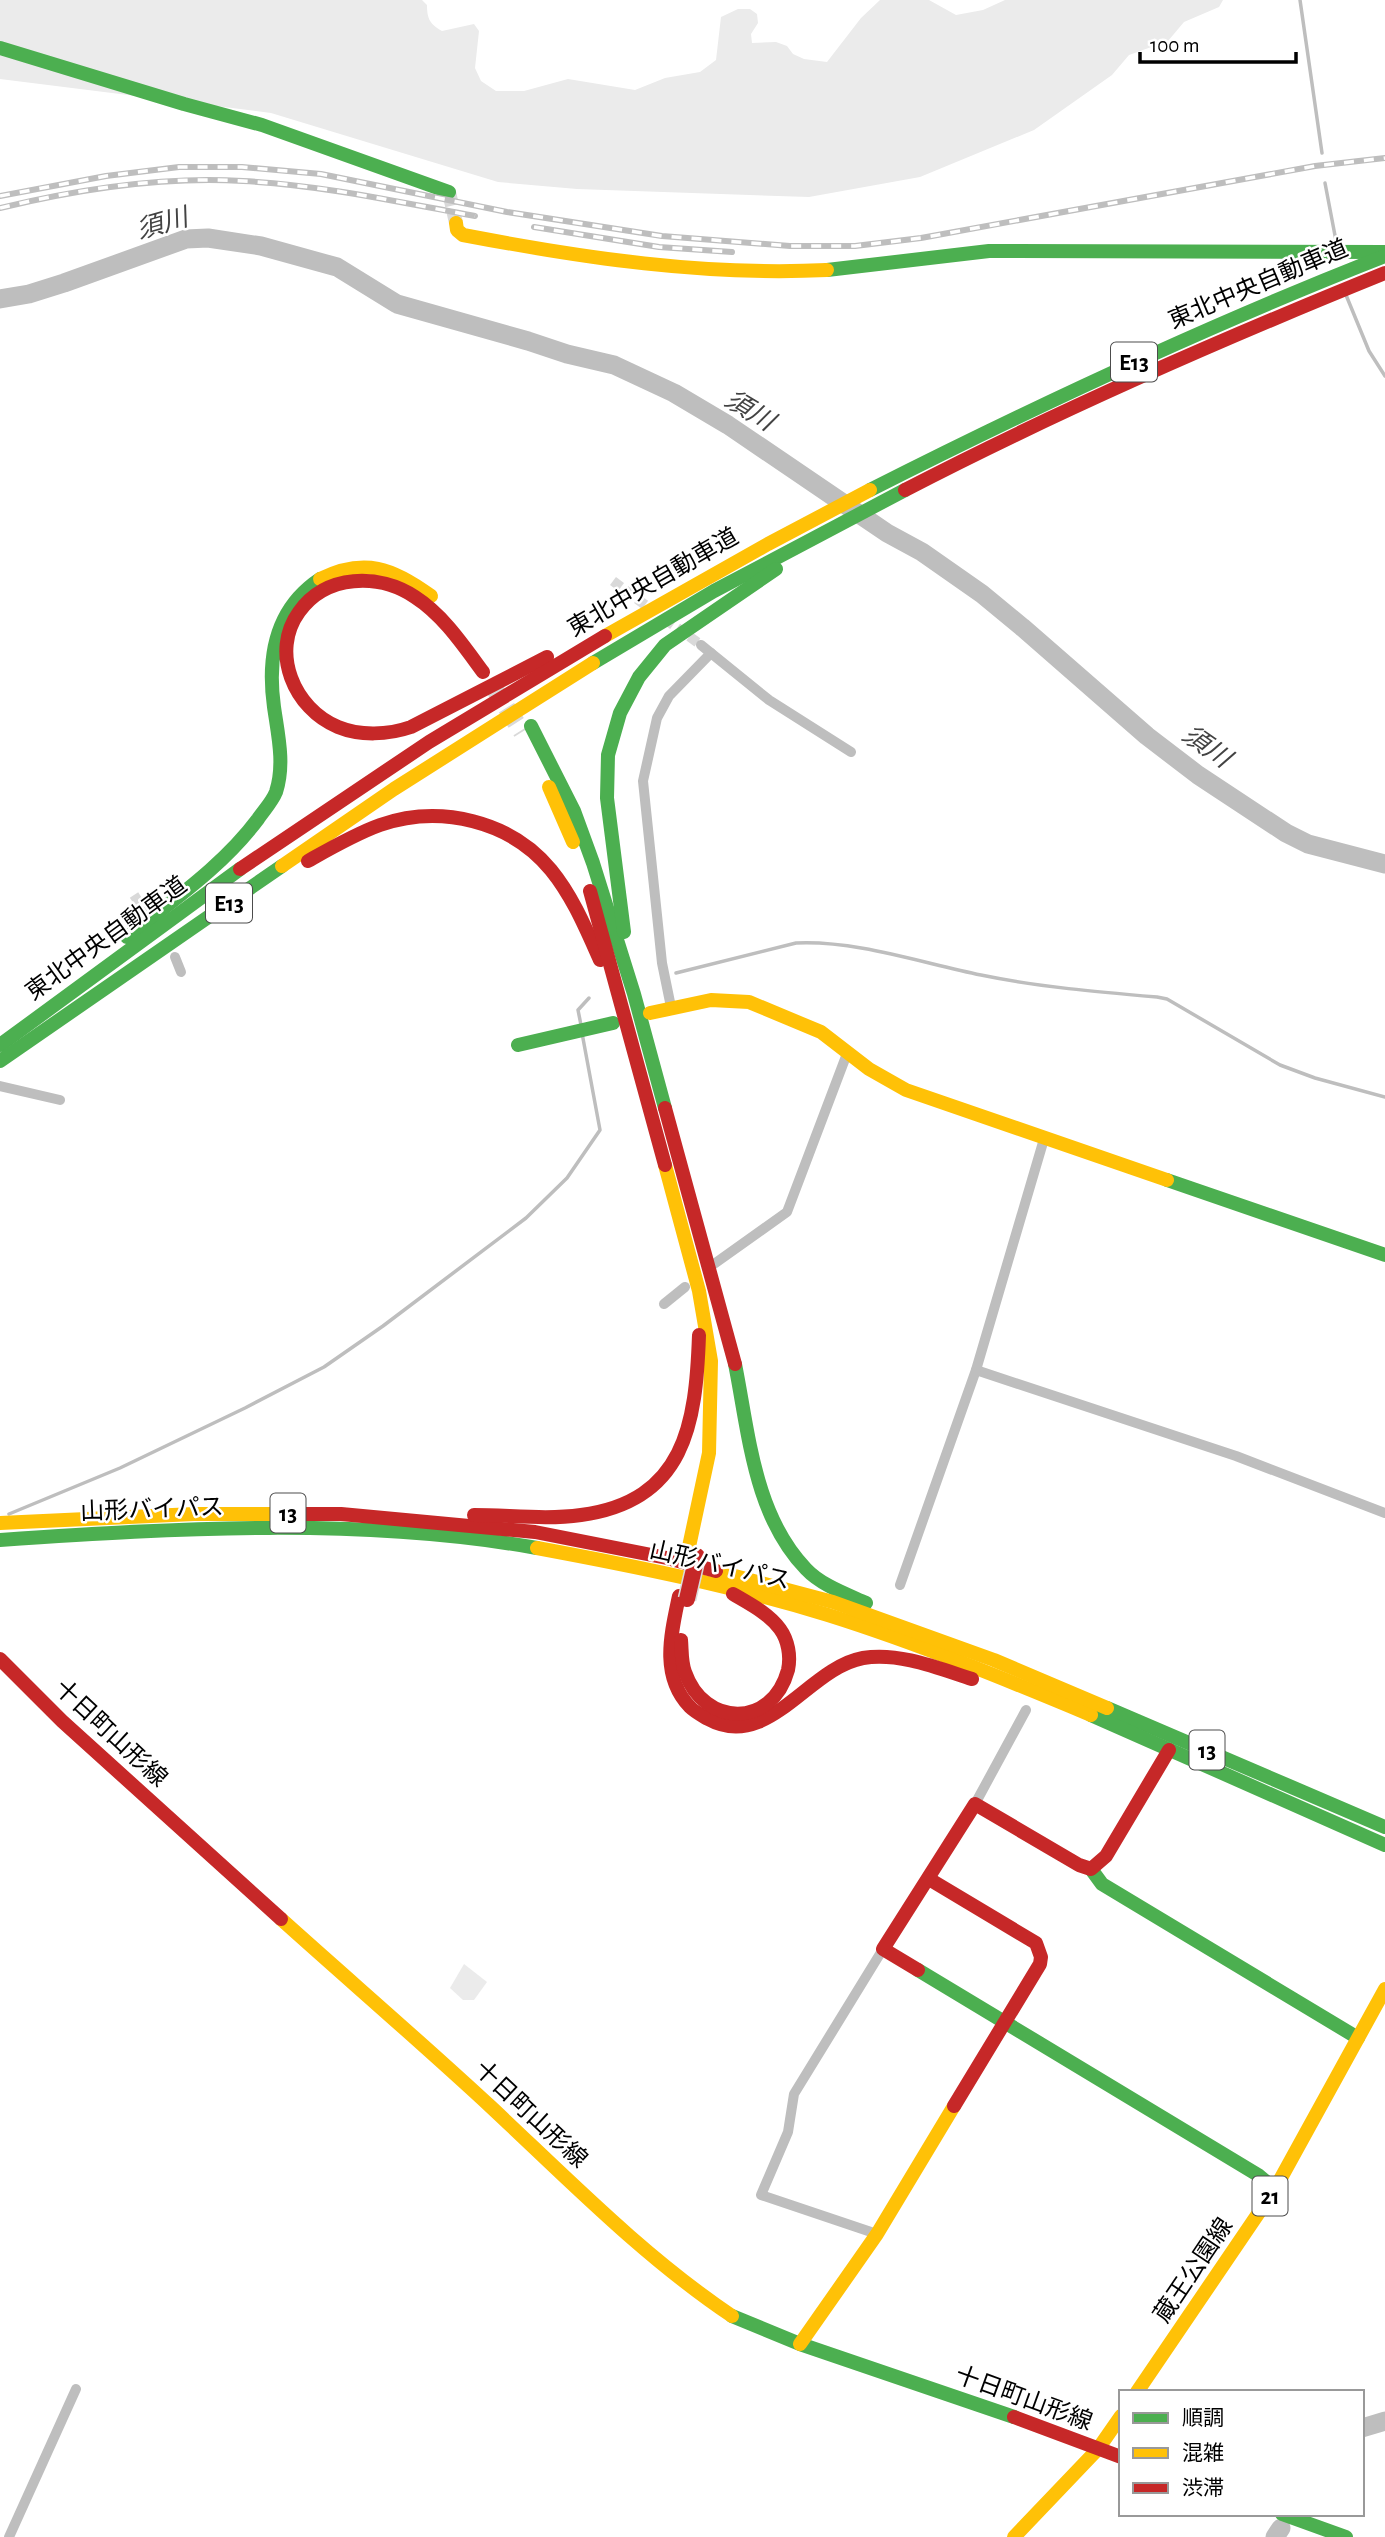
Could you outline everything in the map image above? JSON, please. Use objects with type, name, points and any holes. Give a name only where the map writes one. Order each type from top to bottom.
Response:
[{"type":"main road","points":[[0,48],[262,125],[449,192]]},
{"type":"main road","points":[[456,223],[457,230],[463,235],[517,245],[649,266],[729,271],[839,270],[989,251],[1385,254]]},
{"type":"main road","name":"東北中央自動車道","points":[[0,1043],[234,872],[343,798],[440,734],[696,576],[953,457],[1271,318],[1385,254]]},
{"type":"main road","name":"東北中央自動車道","points":[[1325,288],[1385,273]]},
{"type":"main road","name":"東北中央自動車道","points":[[0,1061],[394,789],[609,653],[719,597],[908,488],[953,457]]},
{"type":"main road","points":[[0,1043],[232,851],[253,828],[275,795],[280,759],[277,710],[271,678],[276,636],[292,602],[316,579],[345,568],[377,566],[408,578],[442,604],[489,670],[442,619],[422,601],[398,587],[370,579],[341,582],[314,595],[296,617],[287,643],[288,677],[304,707],[329,725],[361,733],[395,732],[421,723],[696,576]]},
{"type":"main road","points":[[634,994],[607,798],[608,755],[620,713],[639,677],[665,645],[719,597]]},
{"type":"main road","points":[[692,1556],[709,1453],[711,1361],[583,869],[527,729],[574,811],[593,863],[634,994],[711,1267],[731,1344],[762,1496],[779,1534],[807,1570],[836,1589],[880,1609],[996,1652],[1029,1674]]},
{"type":"main road","points":[[27,1043],[108,997],[260,890],[339,843],[373,828],[406,818],[426,816],[446,816],[478,822],[501,831],[534,853],[550,869],[563,888],[585,928],[617,998]]},
{"type":"main road","points":[[650,1013],[711,1000],[749,1002],[821,1032],[869,1069],[906,1090],[1385,1255]]},
{"type":"main road","points":[[518,1045],[613,1023]]},
{"type":"main road","points":[[711,1267],[719,1345],[720,1431],[717,1458],[692,1556],[669,1665],[680,1698],[691,1709],[718,1724],[737,1727],[758,1722],[782,1710],[840,1666],[861,1658],[907,1660],[1089,1715]]},
{"type":"main road","points":[[341,1514],[582,1515],[606,1511],[638,1500],[658,1482],[677,1458],[691,1423],[698,1372],[692,1289]]},
{"type":"main road","name":"山形バイパス","points":[[0,1523],[194,1514],[341,1514],[535,1532],[667,1558],[833,1602],[1029,1674],[1385,1828]]},
{"type":"main road","name":"山形バイパス","points":[[0,1540],[197,1529],[308,1528],[418,1533],[566,1554],[724,1588],[829,1616],[898,1640],[1089,1715],[1385,1845]]},
{"type":"main road","points":[[683,1598],[680,1660],[686,1679],[696,1696],[719,1712],[743,1714],[764,1707],[779,1695],[789,1675],[790,1652],[785,1635],[767,1613],[724,1588]]},
{"type":"main road","name":"十日町山形線","points":[[0,1658],[62,1721],[347,1979],[421,2042],[689,2287],[738,2320],[1119,2456]]},
{"type":"main road","points":[[1091,1869],[1106,1856],[1169,1750]]},
{"type":"main road","points":[[1275,2189],[1258,2175],[883,1949],[975,1804],[1079,1865],[1091,1869],[1102,1884],[1358,2038]]},
{"type":"main road","points":[[800,2343],[877,2234],[1040,1964],[1040,1950],[1035,1943],[929,1880]]},
{"type":"main road","name":"蔵王公園線","points":[[1138,2390],[1275,2189],[1385,1989]]},
{"type":"main road","points":[[1014,2537],[1098,2449],[1119,2419]]},
{"type":"main road","points":[[1288,2516],[1346,2537]]},
{"type":"street","points":[[701,645],[769,700],[851,752]]},
{"type":"street","points":[[671,1007],[662,963],[643,780],[657,718],[669,696],[711,653]]},
{"type":"street","points":[[174,957],[181,972]]},
{"type":"street","points":[[711,1267],[788,1212],[848,1051]]},
{"type":"street","points":[[0,1086],[60,1100]]},
{"type":"street","points":[[900,1585],[976,1370],[1044,1139]]},
{"type":"street","points":[[664,1304],[692,1289]]},
{"type":"street","points":[[976,1370],[1236,1456],[1385,1513]]},
{"type":"street","points":[[975,1804],[1026,1710]]},
{"type":"street","points":[[877,2234],[761,2195],[788,2132],[794,2094],[883,1949]]},
{"type":"street","points":[[9,2537],[76,2389]]},
{"type":"shaded area","points":[[0,0],[422,0],[427,5],[430,21],[442,31],[474,24],[479,31],[475,68],[481,81],[496,91],[524,91],[568,79],[635,90],[665,78],[700,72],[716,60],[721,17],[738,9],[750,9],[757,14],[758,23],[751,34],[752,43],[776,42],[787,46],[793,54],[804,59],[827,62],[861,18],[880,0],[929,0],[956,15],[983,10],[1005,0],[1223,0],[1219,7],[1184,22],[1168,41],[1129,55],[1112,75],[1034,130],[920,177],[809,197],[577,189],[498,182],[271,113],[0,79]]},
{"type":"shaded area","points":[[464,1964],[487,1982],[474,2000],[463,2000],[450,1988]]},
{"type":"waterway","points":[[1300,0],[1322,153]]},
{"type":"waterway","points":[[1325,183],[1337,246]]},
{"type":"waterway","name":"須川","points":[[0,299],[29,294],[64,283],[186,239],[208,238],[261,246],[337,267],[397,304],[567,354],[614,365],[674,393],[728,425],[887,533],[922,552],[982,594],[1147,736],[1198,775],[1286,833],[1308,844],[1385,864]]},
{"type":"waterway","points":[[1346,295],[1369,351],[1385,376]]},
{"type":"waterway","points":[[676,973],[796,943],[818,943],[888,953],[1025,983],[1157,997],[1167,999],[1280,1065],[1315,1078],[1385,1097]]},
{"type":"waterway","points":[[581,1025],[578,1010],[589,998]]},
{"type":"waterway","points":[[9,1514],[120,1468],[324,1367],[526,1218],[567,1178],[600,1130],[582,1033]]},
{"type":"waterway","points":[[1364,2427],[1385,2421]]},
{"type":"waterway","points":[[1275,2537],[1281,2528]]},
{"type":"tunnel","points":[[449,192],[456,223]]},
{"type":"tunnel","points":[[613,581],[652,610]]},
{"type":"tunnel","points":[[665,619],[701,645]]},
{"type":"tunnel","points":[[492,685],[522,732]]},
{"type":"tunnel","points":[[134,895],[151,921]]},
{"type":"railway","points":[[0,196],[106,176],[179,167],[242,167],[321,174],[507,212],[662,236],[790,246],[855,246],[921,238],[1315,166],[1385,158]]},
{"type":"railway","points":[[0,208],[60,195],[151,182],[213,180],[331,190],[475,216]]},
{"type":"railway","points":[[534,227],[659,247],[732,252]]},
{"type":"traffic: fast","points":[[0,48],[262,125],[449,192]]},
{"type":"traffic: fast","points":[[827,270],[989,251],[1385,252]]},
{"type":"traffic: fast","points":[[870,490],[1124,367],[1385,256]]},
{"type":"traffic: fast","points":[[593,663],[714,591],[905,490]]},
{"type":"traffic: fast","points":[[624,932],[607,798],[608,755],[620,713],[639,677],[665,645],[776,569]]},
{"type":"traffic: fast","points":[[127,937],[197,882],[229,852],[274,796],[280,771],[272,688],[274,652],[284,620],[293,605],[320,579]]},
{"type":"traffic: fast","points":[[531,726],[574,811],[593,863],[634,994],[665,1108]]},
{"type":"traffic: fast","points":[[0,1061],[282,866]]},
{"type":"traffic: fast","points":[[0,1045],[240,869]]},
{"type":"traffic: fast","points":[[518,1045],[613,1023]]},
{"type":"traffic: fast","points":[[1167,1180],[1385,1255]]},
{"type":"traffic: fast","points":[[735,1364],[756,1472],[775,1524],[789,1548],[812,1575],[834,1589],[866,1603]]},
{"type":"traffic: fast","points":[[0,1540],[202,1529],[337,1529],[471,1538],[537,1548]]},
{"type":"traffic: fast","points":[[1107,1708],[1385,1827]]},
{"type":"traffic: fast","points":[[1091,1715],[1385,1845]]},
{"type":"traffic: fast","points":[[1091,1869],[1102,1884],[1358,2038]]},
{"type":"traffic: fast","points":[[918,1970],[1258,2175],[1275,2189]]},
{"type":"traffic: fast","points":[[732,2316],[800,2344],[1014,2417]]},
{"type":"traffic: fast","points":[[1288,2516],[1346,2537]]},
{"type":"traffic: slow","points":[[456,223],[457,230],[463,235],[599,258],[690,268],[827,270]]},
{"type":"traffic: slow","points":[[605,636],[870,490]]},
{"type":"traffic: slow","points":[[320,579],[351,568],[378,569],[404,578],[431,596]]},
{"type":"traffic: slow","points":[[282,866],[394,789],[593,663]]},
{"type":"traffic: slow","points":[[549,787],[573,842]]},
{"type":"traffic: slow","points":[[650,1013],[711,1000],[749,1002],[821,1032],[869,1069],[906,1090],[1167,1180]]},
{"type":"traffic: slow","points":[[665,1165],[699,1291],[711,1361],[709,1453],[687,1556]]},
{"type":"traffic: slow","points":[[0,1523],[194,1514],[301,1514]]},
{"type":"traffic: slow","points":[[537,1548],[683,1577],[828,1615],[928,1649],[1091,1715]]},
{"type":"traffic: slow","points":[[716,1571],[833,1602],[994,1660],[1107,1708]]},
{"type":"traffic: slow","points":[[281,1919],[465,2083],[637,2243],[732,2316]]},
{"type":"traffic: slow","points":[[1138,2390],[1275,2189],[1385,1989]]},
{"type":"traffic: slow","points":[[800,2344],[877,2234],[954,2106]]},
{"type":"traffic: slow","points":[[1014,2537],[1098,2449],[1119,2419]]},
{"type":"traffic: jam","points":[[905,490],[1142,376],[1385,273]]},
{"type":"traffic: jam","points":[[483,672],[452,631],[425,604],[401,589],[370,581],[338,584],[310,599],[299,612],[287,644],[291,678],[309,707],[338,727],[365,733],[393,732],[411,727],[547,657]]},
{"type":"traffic: jam","points":[[240,869],[429,742],[605,636]]},
{"type":"traffic: jam","points":[[308,861],[361,833],[403,819],[426,816],[473,821],[516,839],[535,853],[551,870],[572,902],[600,960]]},
{"type":"traffic: jam","points":[[590,891],[665,1165]]},
{"type":"traffic: jam","points":[[665,1108],[735,1364]]},
{"type":"traffic: jam","points":[[474,1515],[581,1515],[616,1507],[643,1493],[663,1475],[678,1453],[688,1427],[694,1399],[699,1335]]},
{"type":"traffic: jam","points":[[301,1514],[341,1514],[535,1532],[667,1558],[716,1571]]},
{"type":"traffic: jam","points":[[687,1599],[697,1556]]},
{"type":"traffic: jam","points":[[681,1640],[685,1672],[694,1690],[707,1703],[722,1711],[738,1714],[753,1711],[768,1703],[780,1689],[788,1670],[787,1643],[783,1633],[770,1618],[733,1594]]},
{"type":"traffic: jam","points":[[679,1596],[670,1654],[674,1682],[690,1707],[708,1719],[730,1726],[750,1725],[769,1717],[824,1676],[863,1658],[904,1659],[972,1679]]},
{"type":"traffic: jam","points":[[0,1659],[62,1721],[281,1919]]},
{"type":"traffic: jam","points":[[918,1970],[883,1949],[975,1804],[1079,1865],[1091,1869],[1106,1856],[1169,1750]]},
{"type":"traffic: jam","points":[[929,1879],[1036,1943],[1041,1957],[1040,1964],[954,2106]]},
{"type":"traffic: jam","points":[[1014,2417],[1119,2456]]}]
